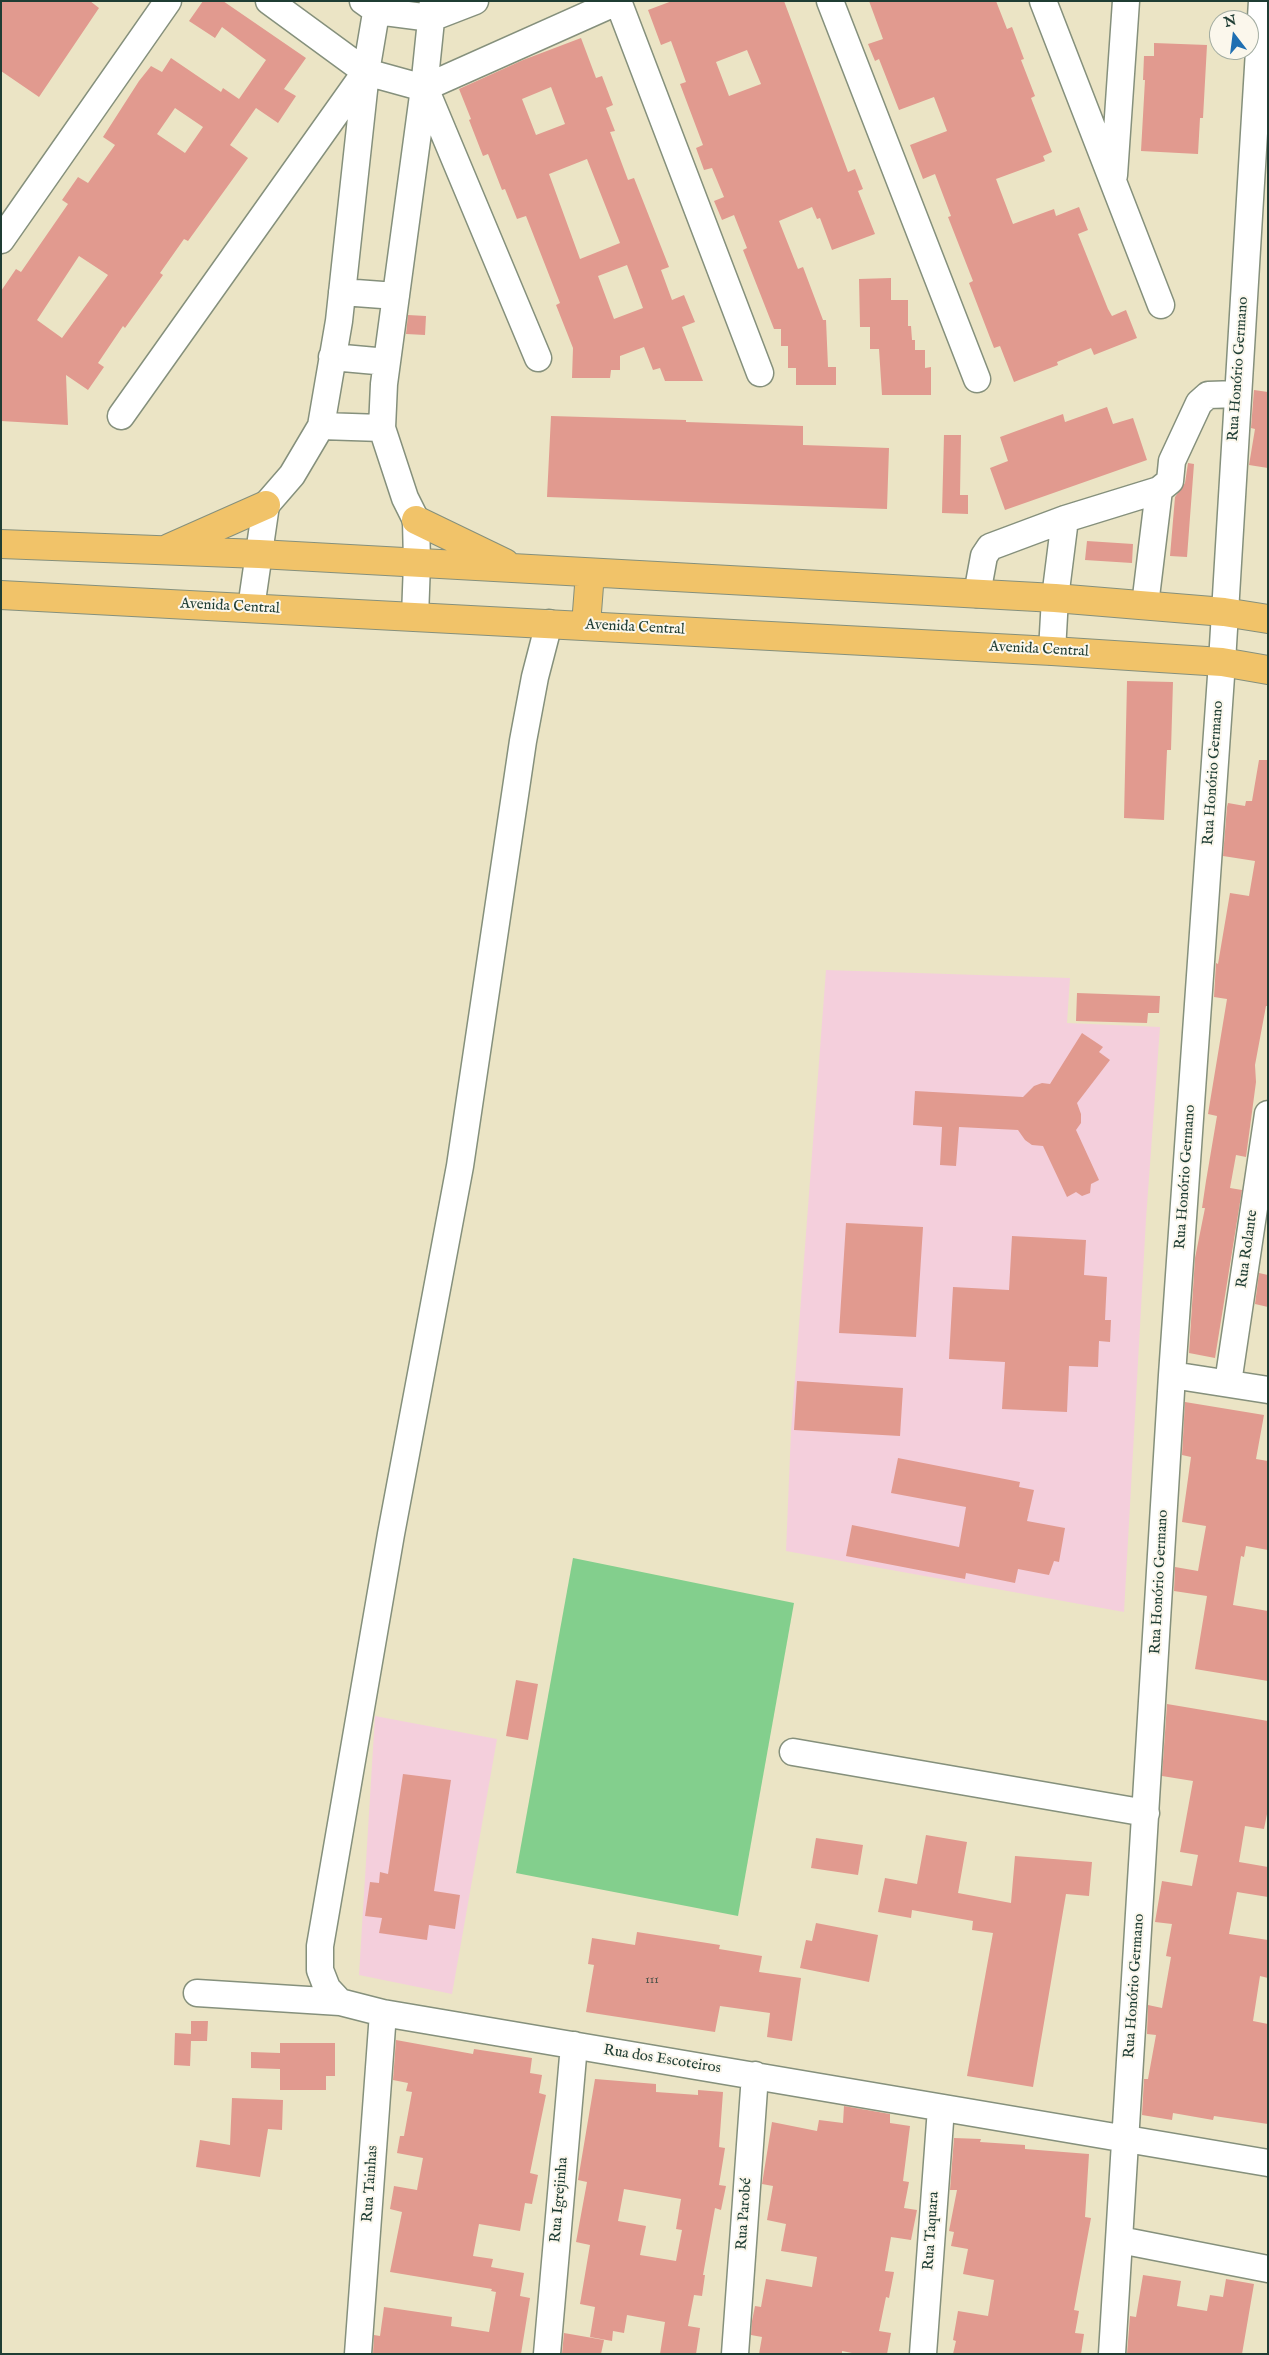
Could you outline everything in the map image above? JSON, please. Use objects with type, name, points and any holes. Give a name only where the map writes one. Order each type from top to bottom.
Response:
[{"type":"main road","points":[[162,551],[266,505]]},
{"type":"main road","points":[[416,520],[518,568]]},
{"type":"main road","points":[[1,544],[259,554],[1055,598],[1224,612],[1268,619]]},
{"type":"main road","points":[[586,625],[590,573]]},
{"type":"main road","name":"Avenida Central","points":[[1,595],[1052,651],[1222,662],[1268,670]]},
{"type":"street","points":[[1,240],[168,1]]},
{"type":"street","points":[[269,1],[366,72],[424,88],[619,1],[760,373]]},
{"type":"street","points":[[251,608],[266,505],[292,475],[321,426],[342,292],[372,4],[432,10],[475,1]]},
{"type":"street","points":[[830,1],[977,379]]},
{"type":"street","points":[[1043,1],[1161,305]]},
{"type":"street","points":[[1114,181],[1126,1]]},
{"type":"street","name":"Rua Honório Germano","points":[[1112,2354],[1172,1375],[1222,662],[1262,1]]},
{"type":"street","points":[[415,617],[416,520],[405,498],[382,428],[388,362],[424,88],[432,10]]},
{"type":"street","points":[[121,416],[366,72]]},
{"type":"street","points":[[424,88],[538,358]]},
{"type":"street","points":[[342,292],[396,296]]},
{"type":"street","points":[[332,358],[388,362]]},
{"type":"street","points":[[977,594],[984,556],[990,547],[1065,520],[1159,490],[1170,481],[1172,461],[1199,403],[1208,395],[1238,394]]},
{"type":"street","points":[[321,426],[382,428]]},
{"type":"street","points":[[1145,605],[1159,490]]},
{"type":"street","points":[[1052,651],[1055,598],[1065,520]]},
{"type":"street","points":[[340,2002],[327,1988],[320,1970],[320,1946],[391,1534],[460,1166],[523,741],[535,677],[549,623]]},
{"type":"street","name":"Rua Rolante","points":[[1228,1383],[1268,1114]]},
{"type":"street","points":[[1172,1375],[1268,1390]]},
{"type":"street","points":[[794,1752],[1146,1813]]},
{"type":"street","name":"Rua dos Escoteiros","points":[[198,1993],[340,2002],[383,2013],[1126,2140],[1268,2162]]},
{"type":"street","name":"Rua Tainhas","points":[[358,2354],[383,2013]]},
{"type":"street","name":"Rua Igrejinha","points":[[547,2354],[574,2045]]},
{"type":"street","name":"Rua Parobé","points":[[735,2354],[754,2075]]},
{"type":"street","name":"Rua Taquara","points":[[923,2354],[941,2108]]},
{"type":"street","points":[[1120,2240],[1268,2269]]},
{"type":"shaded area","points":[[826,970],[1070,978],[1067,1023],[1160,1027],[1146,1219],[1124,1612],[786,1551],[791,1431]]},
{"type":"shaded area","points":[[375,1716],[497,1739],[452,1994],[359,1975]]},
{"type":"green space","points":[[573,1558],[794,1603],[738,1916],[516,1873]]},
{"type":"building","points":[[1,1],[90,1],[99,8],[39,97],[1,71]]},
{"type":"building","points":[[203,1],[223,1],[306,58],[284,89],[296,96],[278,123],[256,108],[230,145],[248,158],[188,241],[184,239],[160,273],[163,275],[125,328],[123,326],[98,363],[104,367],[88,390],[66,375],[68,425],[1,421],[1,291],[16,269],[21,272],[68,204],[62,200],[78,177],[88,183],[115,145],[103,137],[139,81],[151,66],[162,72],[171,58],[221,92],[223,88],[239,99],[266,60],[222,27],[215,38],[189,21]],"holes":[[[175,108],[203,127],[185,153],[157,134]],[[79,256],[108,275],[62,338],[37,320]]]},
{"type":"building","points":[[672,1],[784,1],[848,172],[855,169],[863,189],[858,191],[875,234],[832,250],[820,218],[817,219],[812,207],[779,221],[798,269],[803,267],[823,320],[826,320],[828,367],[836,367],[836,385],[796,385],[796,368],[788,368],[788,346],[781,346],[781,329],[774,329],[743,250],[747,248],[734,215],[722,220],[714,201],[724,197],[712,168],[704,170],[696,148],[703,145],[680,84],[686,82],[671,41],[661,45],[648,10]],"holes":[[[747,50],[761,84],[729,96],[716,62]]]},
{"type":"building","points":[[869,1],[996,1],[1007,29],[1012,27],[1024,59],[1021,60],[1035,96],[1031,98],[1052,152],[1043,156],[1045,161],[996,179],[1013,224],[1054,209],[1056,216],[1079,207],[1088,230],[1078,234],[1108,309],[1112,316],[1126,310],[1137,338],[1094,355],[1091,348],[1057,362],[1058,365],[1014,382],[1000,346],[994,348],[969,283],[973,281],[948,217],[951,216],[935,174],[923,179],[910,145],[947,131],[934,97],[899,110],[879,59],[875,61],[868,44],[883,39]]},
{"type":"building","points":[[581,38],[596,78],[602,76],[613,105],[606,108],[615,131],[610,132],[628,180],[634,178],[669,267],[661,270],[672,300],[684,295],[695,322],[682,327],[703,381],[665,381],[660,368],[653,370],[644,347],[620,356],[620,370],[611,370],[610,378],[572,378],[573,348],[556,305],[560,303],[526,216],[517,219],[505,189],[502,190],[488,154],[483,156],[459,89],[523,60]],"holes":[[[551,87],[565,124],[536,135],[522,99]],[[587,159],[620,243],[580,259],[549,174]],[[627,265],[643,308],[614,319],[598,276]]]},
{"type":"building","points":[[1154,43],[1207,45],[1203,118],[1200,118],[1198,154],[1141,151],[1145,80],[1143,80],[1144,56],[1154,56]]},
{"type":"building","points":[[891,278],[891,300],[908,300],[908,326],[911,326],[912,340],[915,340],[915,350],[925,350],[925,368],[931,367],[931,395],[882,395],[879,349],[870,349],[870,327],[860,327],[859,279]]},
{"type":"building","points":[[408,315],[426,316],[425,335],[406,334]]},
{"type":"building","points":[[1254,390],[1268,392],[1268,468],[1249,465],[1255,429],[1251,428]]},
{"type":"building","points":[[1107,407],[1113,424],[1133,418],[1147,460],[1005,510],[990,468],[1008,461],[1000,437],[1063,414],[1065,422]]},
{"type":"building","points":[[551,416],[803,426],[803,445],[889,448],[887,509],[547,497]]},
{"type":"building","points":[[944,435],[961,435],[960,495],[968,495],[968,514],[942,513]]},
{"type":"building","points":[[1188,463],[1194,464],[1187,557],[1170,556],[1175,497],[1185,483]]},
{"type":"building","points":[[1087,541],[1133,544],[1132,563],[1085,560]]},
{"type":"building","points":[[1127,681],[1173,682],[1171,750],[1167,750],[1164,820],[1124,818]]},
{"type":"building","points":[[1259,760],[1268,760],[1268,1006],[1266,1006],[1255,1065],[1256,1082],[1246,1157],[1236,1155],[1230,1188],[1242,1190],[1215,1358],[1189,1353],[1195,1258],[1205,1208],[1202,1208],[1217,1116],[1208,1114],[1227,999],[1214,997],[1216,963],[1218,964],[1230,893],[1249,896],[1255,861],[1223,856],[1228,803],[1245,806],[1246,801],[1252,801]]},
{"type":"building","points":[[1077,993],[1160,996],[1159,1013],[1148,1013],[1147,1023],[1076,1021]]},
{"type":"building","points":[[1082,1033],[1103,1047],[1099,1052],[1110,1060],[1077,1103],[1081,1114],[1081,1123],[1076,1130],[1099,1180],[1091,1184],[1090,1193],[1082,1196],[1076,1192],[1067,1197],[1043,1146],[1032,1145],[1025,1140],[1018,1130],[959,1127],[956,1166],[940,1165],[942,1127],[913,1125],[915,1091],[1023,1097],[1034,1086],[1042,1083],[1050,1084]]},
{"type":"building","points":[[846,1223],[923,1227],[916,1337],[839,1333]]},
{"type":"building","points":[[1012,1236],[1086,1240],[1084,1275],[1107,1277],[1105,1320],[1111,1320],[1110,1342],[1099,1341],[1098,1367],[1069,1366],[1067,1412],[1002,1409],[1005,1362],[949,1359],[953,1287],[1009,1290]]},
{"type":"building","points":[[1259,1273],[1268,1275],[1268,1307],[1255,1304]]},
{"type":"building","points":[[797,1381],[903,1388],[900,1436],[794,1430]]},
{"type":"building","points":[[1185,1402],[1264,1415],[1256,1459],[1268,1461],[1268,1550],[1246,1546],[1244,1557],[1241,1556],[1233,1605],[1268,1611],[1268,1681],[1195,1669],[1207,1596],[1174,1591],[1175,1567],[1198,1571],[1206,1526],[1182,1522],[1191,1457],[1182,1455]]},
{"type":"building","points":[[898,1458],[1020,1482],[1019,1487],[1034,1490],[1027,1521],[1065,1528],[1059,1562],[1054,1561],[1049,1575],[1018,1569],[1015,1583],[966,1573],[965,1579],[846,1556],[852,1525],[959,1547],[966,1507],[891,1493]]},
{"type":"building","points":[[516,1680],[538,1684],[528,1740],[506,1736]]},
{"type":"building","points":[[1167,1704],[1268,1721],[1268,1809],[1264,1829],[1245,1826],[1239,1862],[1268,1867],[1268,1897],[1237,1892],[1229,1934],[1268,1940],[1268,1978],[1260,1976],[1253,2021],[1268,2024],[1268,2124],[1214,2116],[1213,2120],[1173,2113],[1172,2120],[1142,2115],[1144,2079],[1148,2079],[1156,2035],[1147,2034],[1148,2005],[1162,2008],[1171,1957],[1166,1956],[1172,1924],[1155,1922],[1162,1881],[1192,1886],[1198,1855],[1180,1852],[1193,1781],[1162,1776]]},
{"type":"building","points":[[403,1774],[451,1780],[434,1891],[460,1895],[455,1929],[429,1925],[427,1940],[379,1933],[382,1918],[365,1916],[370,1882],[379,1883],[380,1872],[388,1874]]},
{"type":"building","points":[[926,1835],[967,1842],[958,1893],[1011,1903],[1015,1856],[1092,1862],[1089,1896],[1066,1894],[1033,2087],[967,2076],[993,1933],[972,1930],[973,1921],[912,1910],[911,1918],[878,1912],[885,1878],[917,1884]]},
{"type":"building","points":[[816,1838],[863,1845],[858,1875],[811,1868]]},
{"type":"building","points":[[816,1923],[878,1935],[869,1982],[800,1968],[806,1940],[812,1941]]},
{"type":"building","points":[[637,1932],[720,1945],[719,1949],[762,1956],[759,1972],[801,1978],[792,2041],[767,2037],[770,2013],[720,2006],[715,2032],[586,2012],[594,1965],[588,1964],[592,1938],[635,1945]]},
{"type":"building","points":[[191,2021],[208,2021],[207,2041],[191,2041],[190,2066],[174,2065],[175,2033],[191,2034]]},
{"type":"building","points":[[396,2040],[473,2054],[474,2049],[532,2058],[530,2073],[542,2075],[539,2093],[546,2095],[530,2173],[538,2175],[532,2204],[525,2203],[520,2231],[479,2224],[473,2256],[493,2259],[491,2267],[524,2273],[520,2296],[530,2298],[521,2354],[373,2354],[374,2335],[380,2336],[384,2307],[452,2317],[451,2326],[489,2332],[496,2292],[491,2291],[492,2289],[390,2272],[402,2212],[390,2209],[394,2186],[417,2190],[423,2158],[397,2153],[400,2136],[404,2136],[412,2092],[406,2091],[408,2083],[393,2080]]},
{"type":"building","points":[[280,2043],[335,2043],[335,2076],[326,2076],[326,2090],[280,2090],[280,2069],[251,2068],[251,2052],[280,2053]]},
{"type":"building","points":[[595,2079],[656,2084],[656,2092],[698,2095],[698,2090],[723,2092],[719,2147],[725,2148],[719,2185],[726,2186],[721,2210],[715,2208],[703,2275],[705,2275],[702,2296],[694,2295],[688,2326],[700,2328],[696,2354],[660,2354],[665,2322],[627,2315],[624,2333],[613,2331],[612,2341],[590,2337],[595,2307],[580,2304],[590,2245],[576,2242],[587,2182],[578,2180]],"holes":[[[624,2189],[681,2199],[676,2229],[682,2230],[676,2261],[640,2255],[646,2226],[618,2221]]]},
{"type":"building","points":[[232,2098],[283,2100],[282,2130],[268,2129],[260,2177],[196,2167],[200,2140],[230,2145]]},
{"type":"building","points":[[844,2106],[890,2114],[890,2123],[910,2126],[903,2181],[909,2182],[904,2208],[917,2210],[911,2240],[891,2237],[885,2271],[894,2272],[889,2298],[886,2297],[879,2331],[891,2333],[887,2354],[857,2354],[842,2351],[842,2354],[759,2354],[762,2337],[751,2335],[752,2321],[755,2306],[761,2307],[766,2279],[812,2287],[817,2257],[781,2251],[786,2224],[767,2220],[773,2186],[762,2184],[772,2122],[817,2131],[819,2120],[843,2123]]},
{"type":"building","points":[[954,2138],[981,2139],[980,2142],[1025,2145],[1025,2149],[1089,2154],[1085,2217],[1091,2218],[1074,2310],[1079,2311],[1075,2333],[1084,2334],[1081,2354],[953,2354],[956,2341],[953,2340],[958,2311],[988,2316],[994,2280],[963,2274],[968,2249],[951,2246],[954,2232],[949,2231],[957,2190],[950,2190]]},
{"type":"building","points":[[1143,2275],[1181,2281],[1177,2306],[1207,2311],[1210,2295],[1223,2297],[1226,2279],[1254,2284],[1242,2354],[1127,2354],[1130,2316],[1136,2317]]},
{"type":"building","points":[[564,2333],[604,2340],[601,2354],[562,2354]]}]
